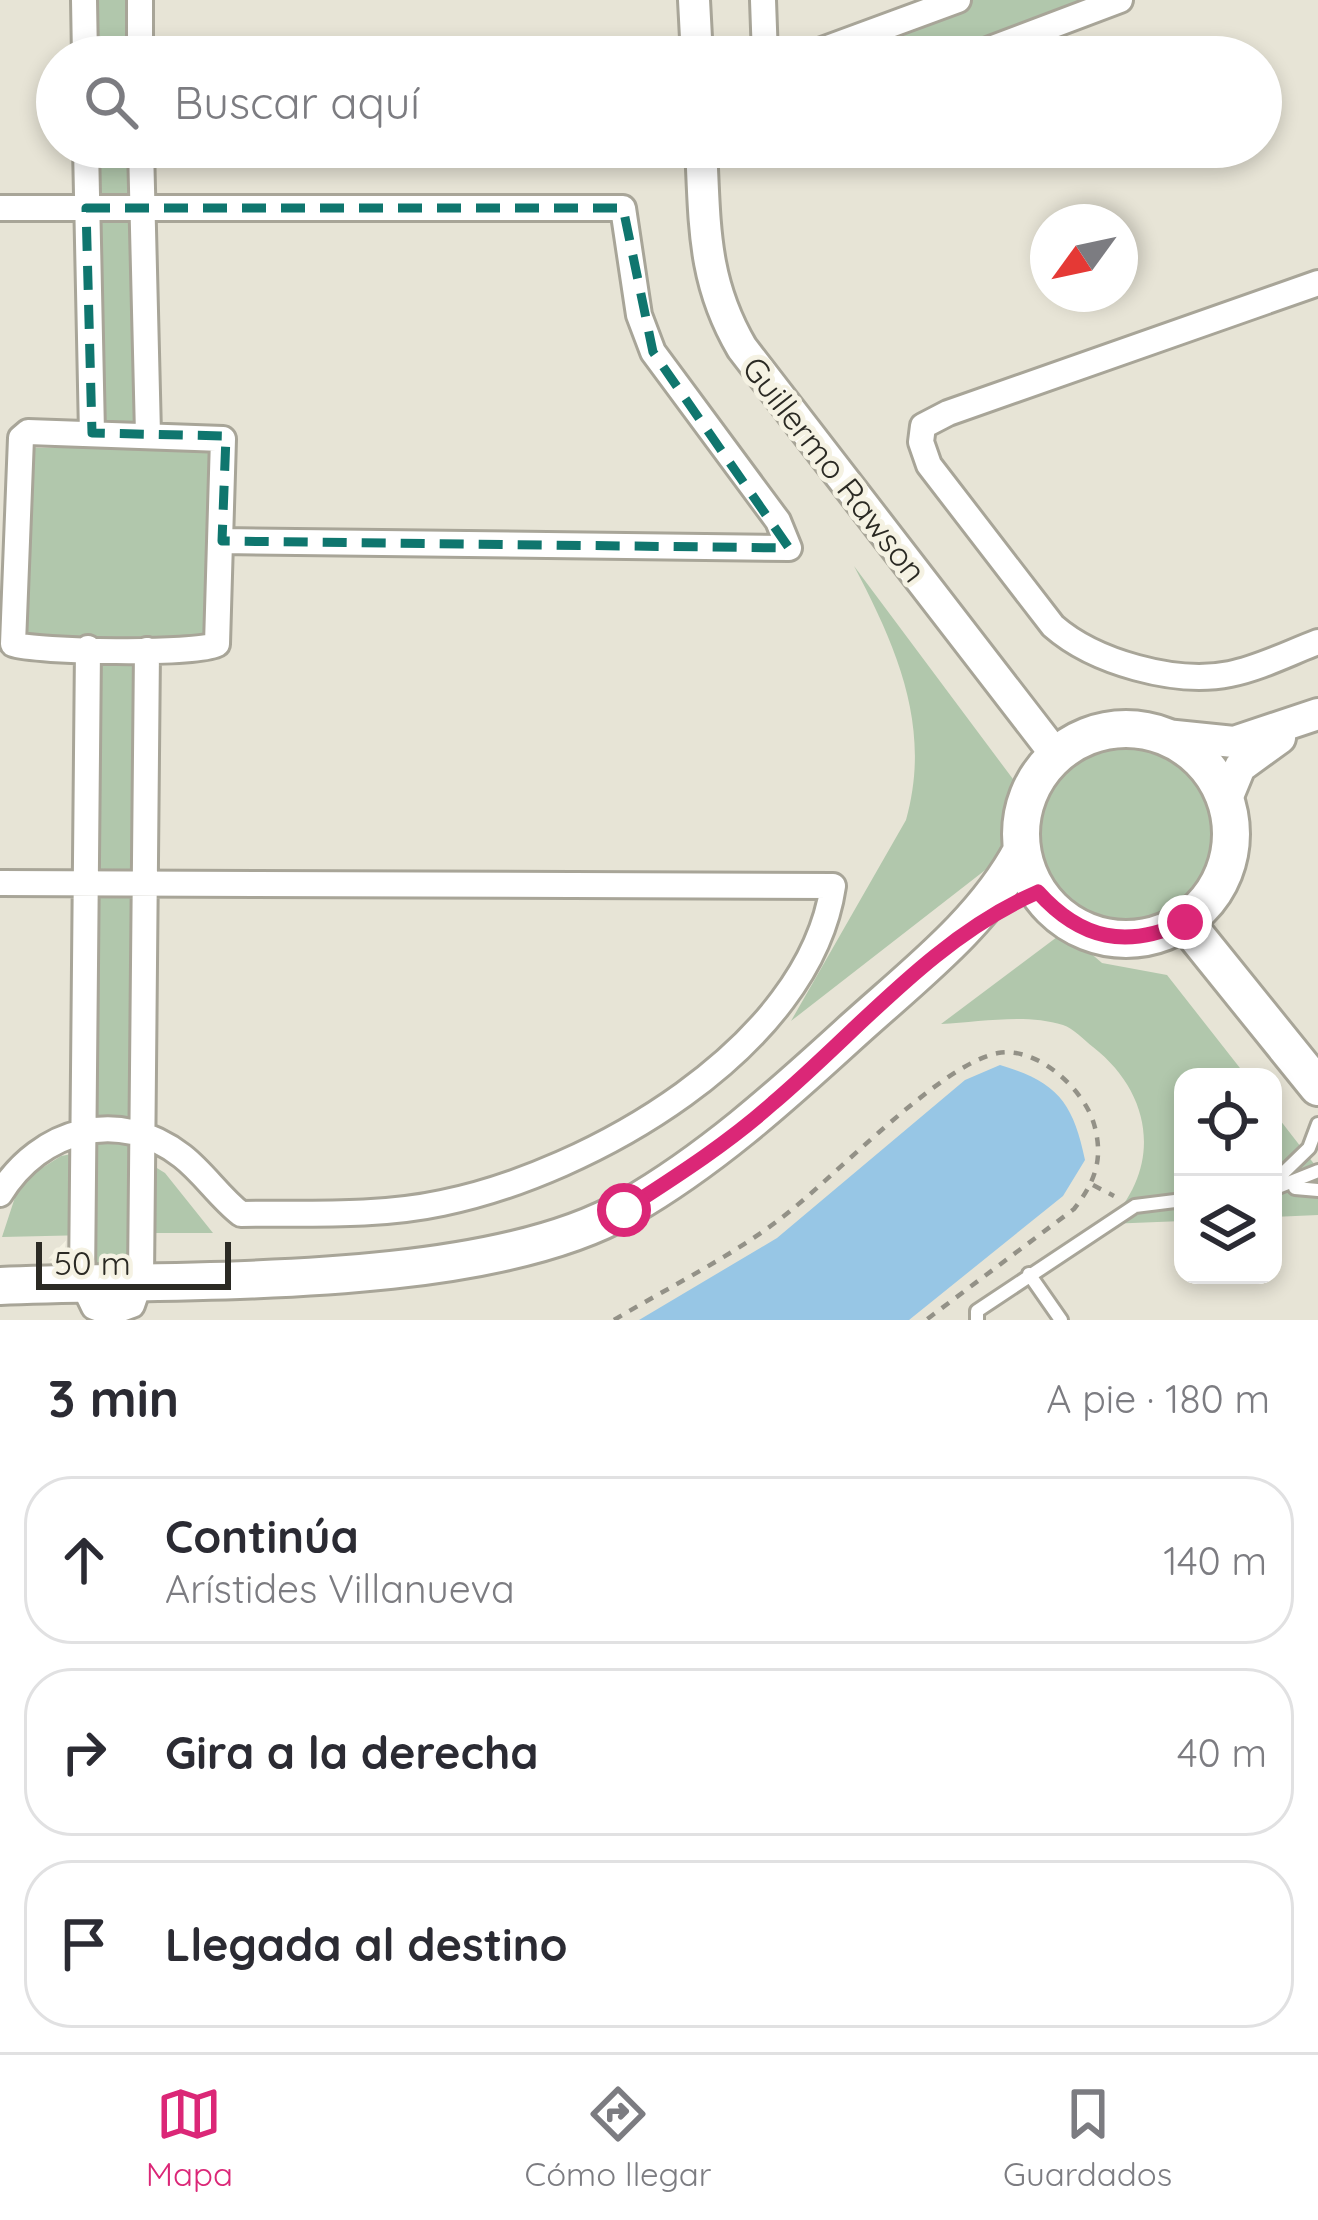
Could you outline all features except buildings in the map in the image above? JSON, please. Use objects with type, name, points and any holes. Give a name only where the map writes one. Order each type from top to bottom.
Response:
[{"type":"main road","points":[[1103,731],[1156,734],[1206,766],[1226,801],[1229,857],[1194,914],[1139,938],[1090,933],[1061,917],[1038,892],[1022,850],[1027,798],[1057,755],[1103,731]]},
{"type":"main road","points":[[0,1286],[414,1266],[502,1253],[624,1210],[772,1105],[979,912],[1022,850]]},
{"type":"main road","points":[[924,965],[997,910],[1038,892]]},
{"type":"main road","points":[[1194,914],[1315,1073]]},
{"type":"street","points":[[84,0],[85,36]]},
{"type":"street","points":[[140,0],[140,36]]},
{"type":"street","points":[[694,0],[696,36]]},
{"type":"street","points":[[763,0],[764,36]]},
{"type":"street","points":[[860,36],[958,0]]},
{"type":"street","points":[[1016,36],[1081,7],[1120,0]]},
{"type":"street","points":[[86,168],[92,433]]},
{"type":"street","points":[[141,168],[148,434]]},
{"type":"street","name":"Guillermo Rawson","points":[[702,168],[708,273],[721,313],[742,348],[1057,755]]},
{"type":"street","points":[[0,208],[623,208],[639,315],[653,352],[778,520],[789,548],[222,541]]},
{"type":"street","points":[[1318,283],[948,413],[923,426],[921,442],[929,465],[1053,626],[1070,641],[1170,674],[1196,676],[1244,671],[1318,642]]},
{"type":"street","points":[[28,432],[148,434],[223,439],[217,644],[206,650],[147,650],[13,644],[7,546],[21,438],[28,432]]},
{"type":"street","points":[[82,1282],[88,649]]},
{"type":"street","points":[[141,1279],[147,650]]},
{"type":"street","points":[[1156,734],[1234,742],[1317,714]]},
{"type":"street","points":[[1226,801],[1240,767],[1317,714]]},
{"type":"street","points":[[0,883],[833,886],[818,945],[783,1000],[721,1063],[608,1143],[487,1191],[386,1211],[241,1214],[181,1154],[120,1127],[56,1138],[32,1154],[0,1194]]},
{"type":"lane","points":[[1282,1182],[1309,1148],[1318,1124]]},
{"type":"lane","points":[[1282,1186],[1318,1172]]},
{"type":"lane","points":[[1282,1187],[1318,1190]]},
{"type":"lane","points":[[977,1320],[977,1311],[1135,1206],[1174,1200]]},
{"type":"lane","points":[[1029,1274],[1061,1320]]},
{"type":"path","points":[[614,1320],[777,1222],[955,1072],[1002,1052],[1028,1056],[1053,1069],[1091,1112],[1099,1165],[1093,1185],[1074,1209],[926,1320]]},
{"type":"highlighted area","points":[[86,208],[623,208],[653,352],[789,548],[222,541],[226,436],[92,433]]},
{"type":"green space","points":[[91,0],[137,0],[137,36],[92,36]]},
{"type":"green space","points":[[970,0],[1092,0],[991,36],[874,36]]},
{"type":"green space","points":[[93,168],[138,168],[142,446],[215,451],[215,640],[142,643],[134,1154],[165,1173],[213,1233],[134,1233],[133,1292],[96,1301],[89,1235],[2,1237],[20,1182],[61,1156],[88,1151],[85,643],[24,637],[29,448],[99,447]]},
{"type":"green space","points":[[854,566],[1036,810],[1072,764],[1110,747],[1149,749],[1188,771],[1202,789],[1215,830],[1210,867],[1192,897],[1163,918],[1129,926],[1094,920],[1060,895],[1034,850],[993,864],[791,1021],[906,820],[913,786],[915,753],[906,689],[884,627]]},
{"type":"green space","points":[[1065,931],[1102,963],[1167,975],[1240,1068],[1174,1068],[1174,1221],[1107,1224],[1137,1179],[1144,1132],[1128,1087],[1078,1034],[1063,1025],[1034,1020],[941,1024]]},
{"type":"green space","points":[[1282,1123],[1318,1169],[1318,1215],[1282,1217]]},
{"type":"water","points":[[1000,1065],[1036,1079],[1059,1097],[1075,1123],[1085,1160],[1063,1196],[909,1320],[639,1320],[777,1238],[965,1080]]},
{"type":"route","points":[[624,1210],[698,1162],[772,1105],[924,965],[997,910],[1038,892],[1061,917],[1090,933],[1123,940],[1155,936],[1185,922]]}]
